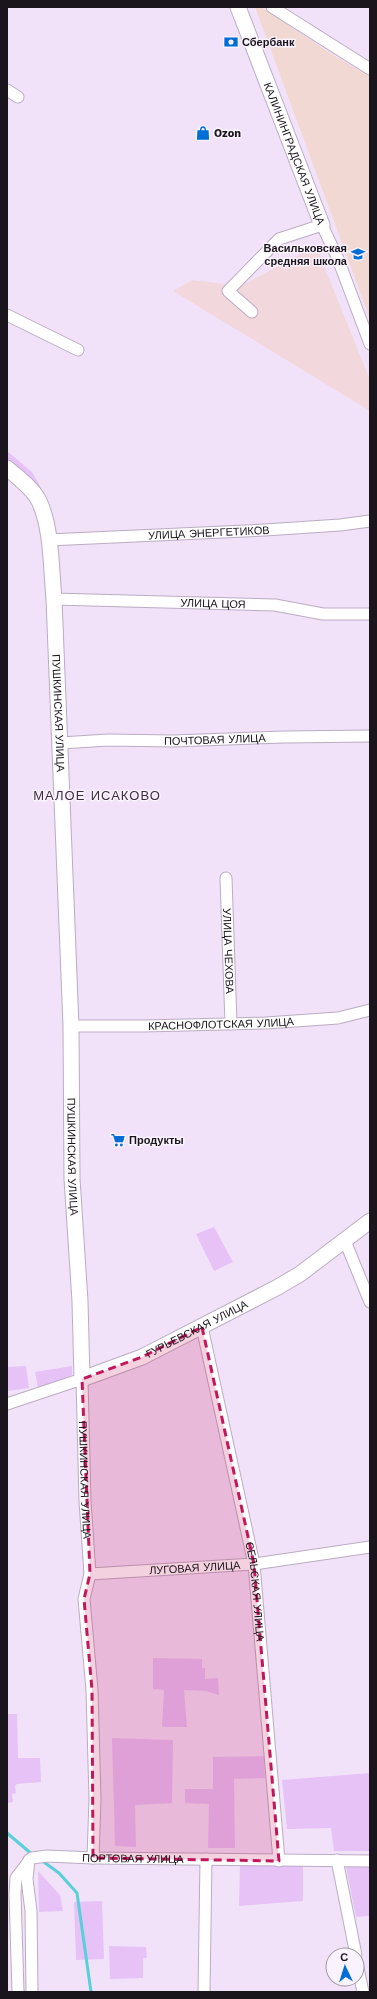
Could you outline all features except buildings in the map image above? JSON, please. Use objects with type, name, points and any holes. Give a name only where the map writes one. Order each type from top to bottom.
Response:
[{"type":"street","name":"КАЛИНИНГРАДСКАЯ УЛИЦА","points":[[238,7],[322,225],[338,259],[370,344]]},
{"type":"street","points":[[272,7],[370,69]]},
{"type":"street","points":[[7,90],[18,97]]},
{"type":"street","points":[[252,312],[228,291],[279,239],[322,225]]},
{"type":"street","points":[[7,315],[78,350]]},
{"type":"street","name":"ПУШКИНСКАЯ УЛИЦА","points":[[7,468],[24,483],[39,500],[48,540],[54,599],[57,700],[61,743],[71,1026],[72,1179],[80,1301],[85,1501],[90,1574],[84,1599],[92,1690],[95,1799],[93,1858]]},
{"type":"street","name":"УЛИЦА ЭНЕРГЕТИКОВ","points":[[48,540],[265,530],[340,525],[370,521]]},
{"type":"street","name":"УЛИЦА ЦОЯ","points":[[54,599],[275,605],[323,614],[370,614]]},
{"type":"street","name":"ПОЧТОВАЯ УЛИЦА","points":[[61,743],[108,740],[173,741],[370,736]]},
{"type":"street","name":"УЛИЦА ЧЕХОВА","points":[[226,878],[231,1024]]},
{"type":"street","name":"КРАСНОФЛОТСКАЯ УЛИЦА","points":[[71,1026],[231,1024],[338,1018],[370,1010]]},
{"type":"street","name":"ГУРЬЕВСКАЯ УЛИЦА","points":[[7,1404],[142,1357],[202,1328],[300,1274],[370,1222]]},
{"type":"street","points":[[345,1241],[370,1302]]},
{"type":"street","name":"СЕЛЬСКАЯ УЛИЦА","points":[[202,1328],[254,1564],[279,1861]]},
{"type":"street","name":"ЛУГОВАЯ УЛИЦА","points":[[90,1574],[254,1564],[370,1547]]},
{"type":"street","name":"ПОРТОВАЯ УЛИЦА","points":[[30,1859],[46,1856],[279,1861],[370,1861]]},
{"type":"street","points":[[18,1992],[15,1894],[16,1878],[30,1859]]},
{"type":"street","points":[[30,1859],[27,1879],[30,1911],[32,1992]]},
{"type":"street","points":[[204,1992],[206,1859]]},
{"type":"street","points":[[337,1860],[354,1947]]},
{"type":"highlighted area","points":[[202,1327],[254,1564],[279,1861],[93,1858],[92,1690],[84,1599],[90,1574],[82,1379],[142,1357]]},
{"type":"shaded area","points":[[255,7],[261,7],[333,55],[370,77],[370,319]]},
{"type":"shaded area","points":[[316,246],[370,380],[370,411],[173,291],[192,280],[241,286]]},
{"type":"shaded area","points":[[7,451],[32,472],[40,486],[39,489],[7,461]]},
{"type":"shaded area","points":[[214,1227],[233,1262],[214,1271],[196,1234]]},
{"type":"shaded area","points":[[26,1366],[29,1388],[7,1391],[7,1367]]},
{"type":"shaded area","points":[[72,1366],[72,1375],[38,1388],[35,1372]]},
{"type":"shaded area","points":[[153,1658],[202,1659],[202,1668],[205,1668],[205,1679],[218,1678],[219,1695],[206,1691],[184,1690],[187,1727],[162,1727],[164,1690],[153,1689]]},
{"type":"shaded area","points":[[7,1714],[17,1714],[18,1758],[40,1758],[41,1782],[17,1784],[15,1786],[16,1793],[12,1794],[13,1802],[7,1803]]},
{"type":"shaded area","points":[[112,1738],[173,1740],[172,1803],[135,1805],[136,1847],[115,1846]]},
{"type":"shaded area","points":[[264,1756],[265,1778],[234,1779],[235,1848],[208,1848],[209,1804],[185,1803],[185,1789],[213,1789],[213,1757]]},
{"type":"shaded area","points":[[370,1773],[370,1851],[334,1851],[331,1828],[287,1829],[282,1780]]},
{"type":"shaded area","points":[[240,1865],[303,1866],[303,1901],[239,1906]]},
{"type":"shaded area","points":[[346,1867],[370,1867],[370,1916],[356,1917]]},
{"type":"shaded area","points":[[38,1871],[60,1895],[63,1911],[39,1912]]},
{"type":"shaded area","points":[[102,1901],[104,1959],[76,1960],[74,1902]]},
{"type":"shaded area","points":[[109,1946],[146,1947],[147,1958],[143,1958],[143,1978],[110,1979]]},
{"type":"waterway","points":[[7,1833],[33,1855]]},
{"type":"waterway","points":[[41,1860],[59,1873],[77,1893],[91,1992]]},
{"type":"place","name":"Сбербанк","points":[[231,42]]},
{"type":"place","name":"Ozon","points":[[203,133]]},
{"type":"place","name":"Васильковская средняя школа","points":[[358,254]]},
{"type":"place","name":"Продукты","points":[[118,1140]]},
{"type":"district","name":"МАЛОЕ ИСАКОВО","points":[[97,795]]}]
